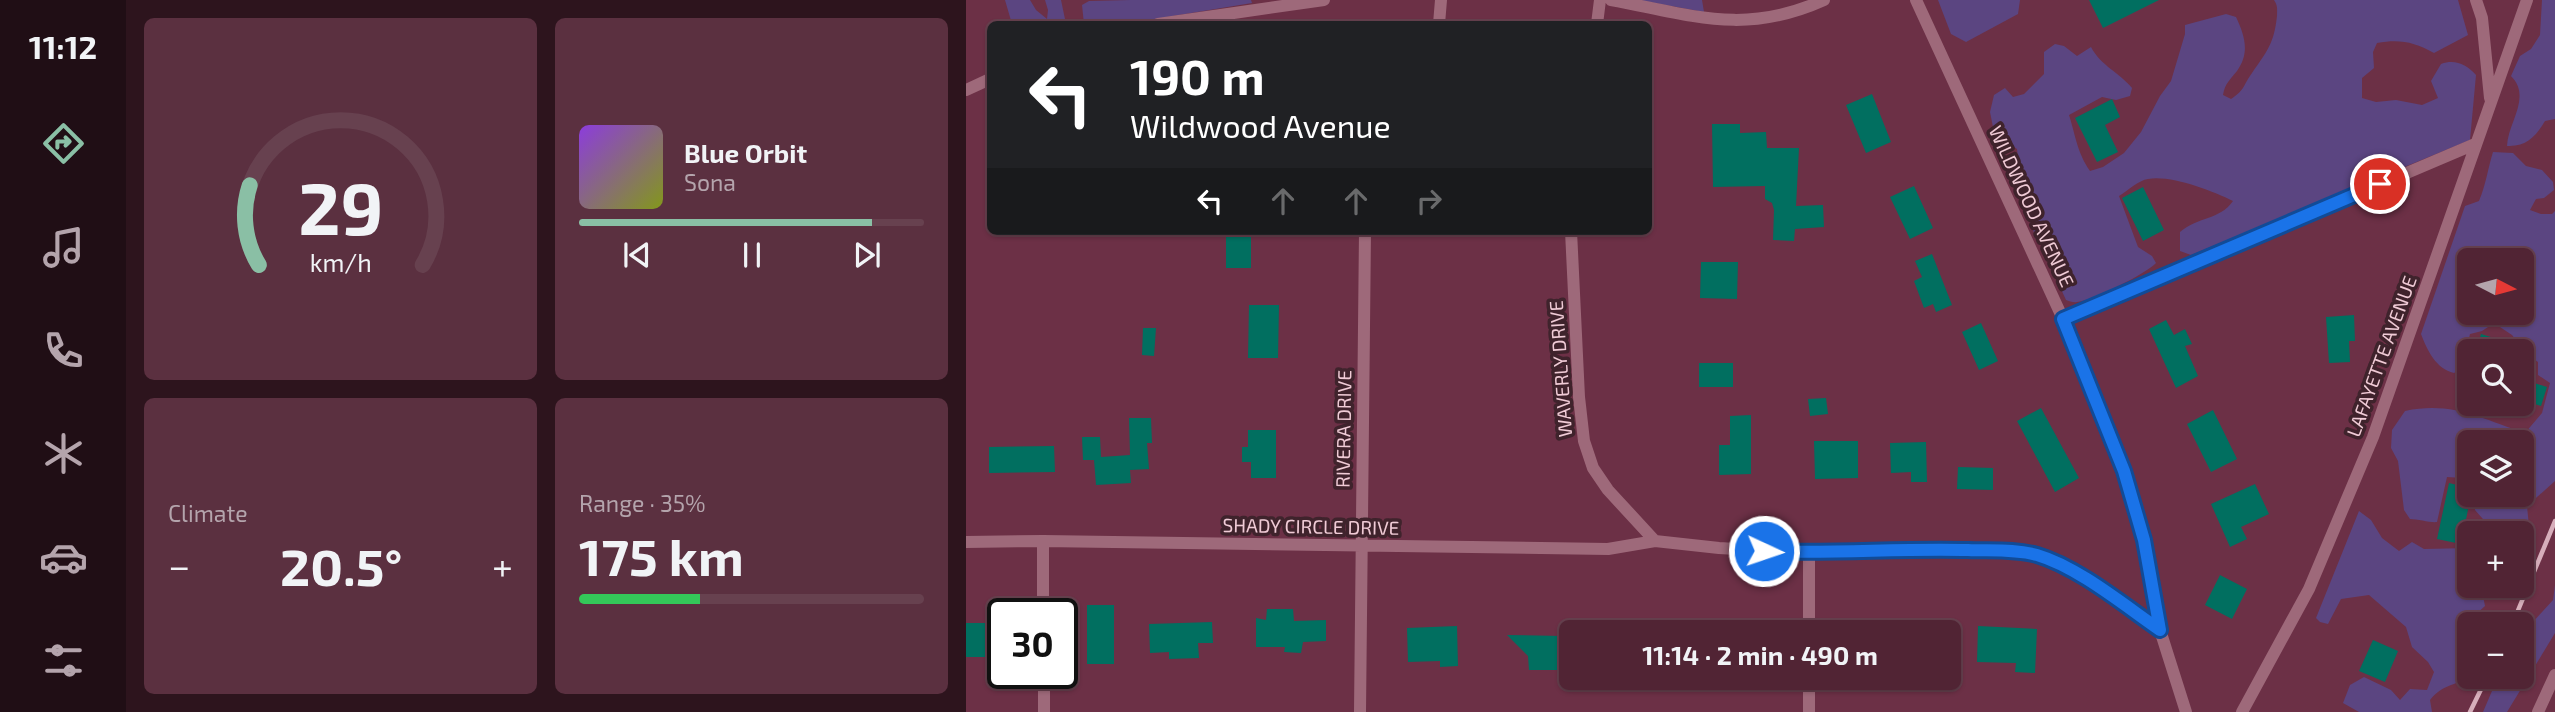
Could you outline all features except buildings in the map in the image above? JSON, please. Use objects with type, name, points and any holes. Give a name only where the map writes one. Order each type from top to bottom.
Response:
[{"type":"street","points":[[1179,21],[1324,0]]},
{"type":"street","points":[[1439,21],[1441,0]]},
{"type":"street","points":[[1597,21],[1600,0]]},
{"type":"street","points":[[1611,0],[1710,20],[1740,21],[1768,19],[1824,0]]},
{"type":"street","name":"WILDWOOD AVENUE","points":[[1916,0],[2063,319],[2124,471],[2144,540],[2160,630],[2186,712]]},
{"type":"street","points":[[2476,0],[2482,18],[2491,102]]},
{"type":"street","name":"LAFAYETTE AVENUE","points":[[2242,712],[2309,589],[2378,425],[2527,0]]},
{"type":"street","points":[[966,90],[987,80]]},
{"type":"street","points":[[2063,319],[2475,144]]},
{"type":"street","name":"RIVERA DRIVE","points":[[1360,712],[1365,235]]},
{"type":"street","name":"WAVERLY DRIVE","points":[[1571,235],[1579,397],[1584,441],[1593,468],[1608,490],[1655,541]]},
{"type":"street","points":[[1043,541],[1043,598]]},
{"type":"street","points":[[1655,541],[1809,553],[1915,548],[2019,552],[2055,562],[2093,584],[2160,630]]},
{"type":"street","name":"SHADY CIRCLE DRIVE","points":[[966,542],[1608,550],[1655,541]]},
{"type":"street","points":[[1809,553],[1809,620]]},
{"type":"street","points":[[2538,712],[2555,676]]},
{"type":"street","points":[[1044,689],[1044,712]]},
{"type":"street","points":[[1809,690],[1809,712]]},
{"type":"shaded area","points":[[1005,0],[1030,0],[1036,10],[1047,19],[1045,0],[1061,0],[1065,21],[1011,21]]},
{"type":"shaded area","points":[[1251,0],[1252,3],[1142,21],[1084,21],[1082,5],[1089,1]]},
{"type":"shaded area","points":[[1638,0],[1702,0],[1704,12]]},
{"type":"shaded area","points":[[1938,0],[2020,0],[2018,14],[1966,42],[1951,34]]},
{"type":"shaded area","points":[[2274,0],[2458,0],[2468,35],[2434,53],[2407,42],[2377,43],[2373,52],[2374,68],[2362,78],[2362,98],[2376,102],[2396,100],[2422,105],[2438,98],[2431,81],[2441,64],[2460,64],[2476,75],[2470,140],[2191,255],[2180,251],[2180,232],[2222,212],[2233,201],[2168,179],[2144,180],[2119,196],[2138,247],[2152,256],[2156,263],[2130,280],[2094,297],[2076,302],[2066,300],[2049,263],[2054,249],[2036,239],[2016,178],[2019,167],[2017,149],[1994,132],[1990,112],[1994,95],[2005,88],[2013,97],[2024,94],[2044,74],[2044,52],[2055,44],[2064,46],[2077,56],[2091,47],[2100,59],[2132,88],[2130,96],[2116,100],[2102,97],[2069,115],[2079,151],[2090,171],[2103,167],[2124,153],[2141,132],[2171,81],[2185,34],[2185,25],[2226,14],[2236,17],[2244,38],[2245,51],[2241,64],[2224,91],[2223,95],[2231,99],[2242,90],[2272,41],[2277,16]]},
{"type":"shaded area","points":[[2542,0],[2555,0],[2555,119],[2545,121],[2534,136],[2520,145],[2507,146],[2519,101],[2517,84],[2511,76],[2520,56],[2531,49],[2540,35]]},
{"type":"shaded area","points":[[2493,152],[2513,153],[2526,166],[2542,170],[2553,182],[2554,190],[2544,198],[2536,199],[2530,210],[2541,214],[2552,214],[2555,211],[2555,481],[2534,500],[2534,430],[2528,430],[2542,413],[2550,383],[2538,375],[2538,362],[2534,359],[2534,339],[2515,339],[2498,326],[2534,326],[2534,248],[2457,248],[2457,326],[2490,326],[2470,334],[2469,339],[2457,339],[2457,371],[2448,371],[2437,363],[2421,334],[2465,206],[2479,201]]},
{"type":"shaded area","points":[[2438,408],[2457,411],[2457,416],[2480,417],[2517,430],[2457,430],[2457,478],[2447,477],[2437,522],[2410,519],[2404,510],[2398,461],[2391,448],[2392,430],[2405,411]]},
{"type":"shaded area","points":[[2475,507],[2527,507],[2528,521],[2485,521]]},
{"type":"shaded area","points":[[2359,511],[2371,520],[2382,538],[2399,551],[2412,542],[2424,549],[2457,548],[2457,598],[2483,598],[2485,606],[2478,612],[2457,612],[2457,682],[2444,688],[2430,700],[2432,712],[2359,712],[2343,703],[2350,685],[2364,677],[2391,690],[2400,700],[2410,689],[2427,690],[2434,672],[2428,662],[2412,647],[2406,627],[2369,595],[2341,599],[2328,624],[2316,618]]},
{"type":"shaded area","points":[[2555,585],[2555,633],[2534,668],[2534,621],[2553,600]]},
{"type":"shaded area","points":[[2493,689],[2521,689],[2507,712],[2483,712]]},
{"type":"railway","points":[[2517,612],[2555,521]]},
{"type":"railway","points":[[2470,712],[2481,689]]},
{"type":"route","points":[[1764,551],[1809,553],[1915,548],[2036,555],[2055,562],[2093,584],[2160,630],[2144,540],[2124,471],[2105,418],[2063,319],[2380,184]]}]
